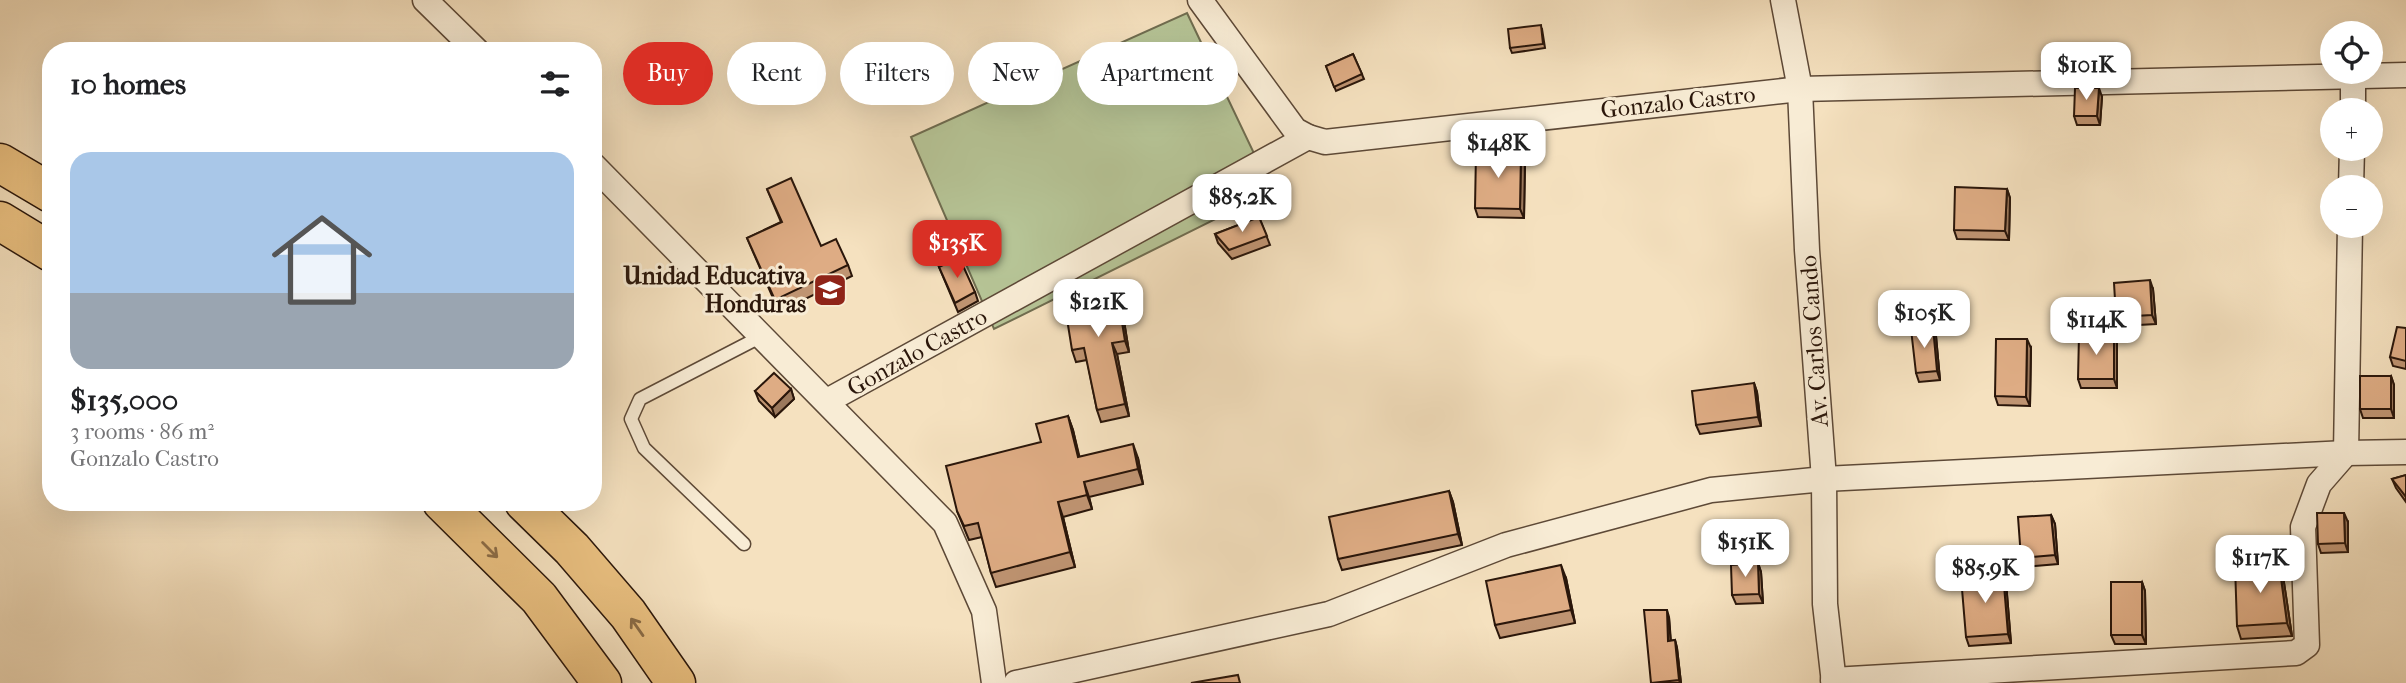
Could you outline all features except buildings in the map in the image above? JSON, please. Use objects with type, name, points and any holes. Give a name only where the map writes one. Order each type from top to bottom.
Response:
[{"type":"highway","points":[[0,163],[42,188]]},
{"type":"highway","points":[[0,221],[42,247]]},
{"type":"highway","points":[[451,511],[539,598],[602,683]]},
{"type":"highway","points":[[533,511],[572,549],[628,614],[676,683]]},
{"type":"street","points":[[425,0],[468,42]]},
{"type":"street","points":[[1200,0],[1295,130],[1308,137]]},
{"type":"street","name":"Av. Carlos Cando","points":[[1783,0],[1800,89],[1807,250],[1824,479],[1825,604],[1833,681]]},
{"type":"street","name":"Gonzalo Castro","points":[[2383,75],[2406,75]]},
{"type":"street","name":"Gonzalo Castro","points":[[827,401],[1308,137],[1325,142],[1800,89],[2320,77]]},
{"type":"street","points":[[602,174],[945,523],[984,611],[994,683]]},
{"type":"street","points":[[1833,681],[2296,653],[2306,645],[2303,527],[2319,484],[2346,453],[2350,238]]},
{"type":"street","points":[[1016,683],[1329,614],[1506,545],[1711,490],[1824,479],[2406,452]]},
{"type":"lane","points":[[744,544],[644,447],[631,419],[640,398],[760,337]]},
{"type":"green space","points":[[1187,13],[1201,42],[1122,42]]},
{"type":"green space","points":[[1077,62],[1077,105],[1231,105],[1272,191],[994,329],[911,137],[982,105],[1063,105],[1063,69]]},
{"type":"place","name":"Unidad Educativa Honduras","points":[[830,290]]}]
